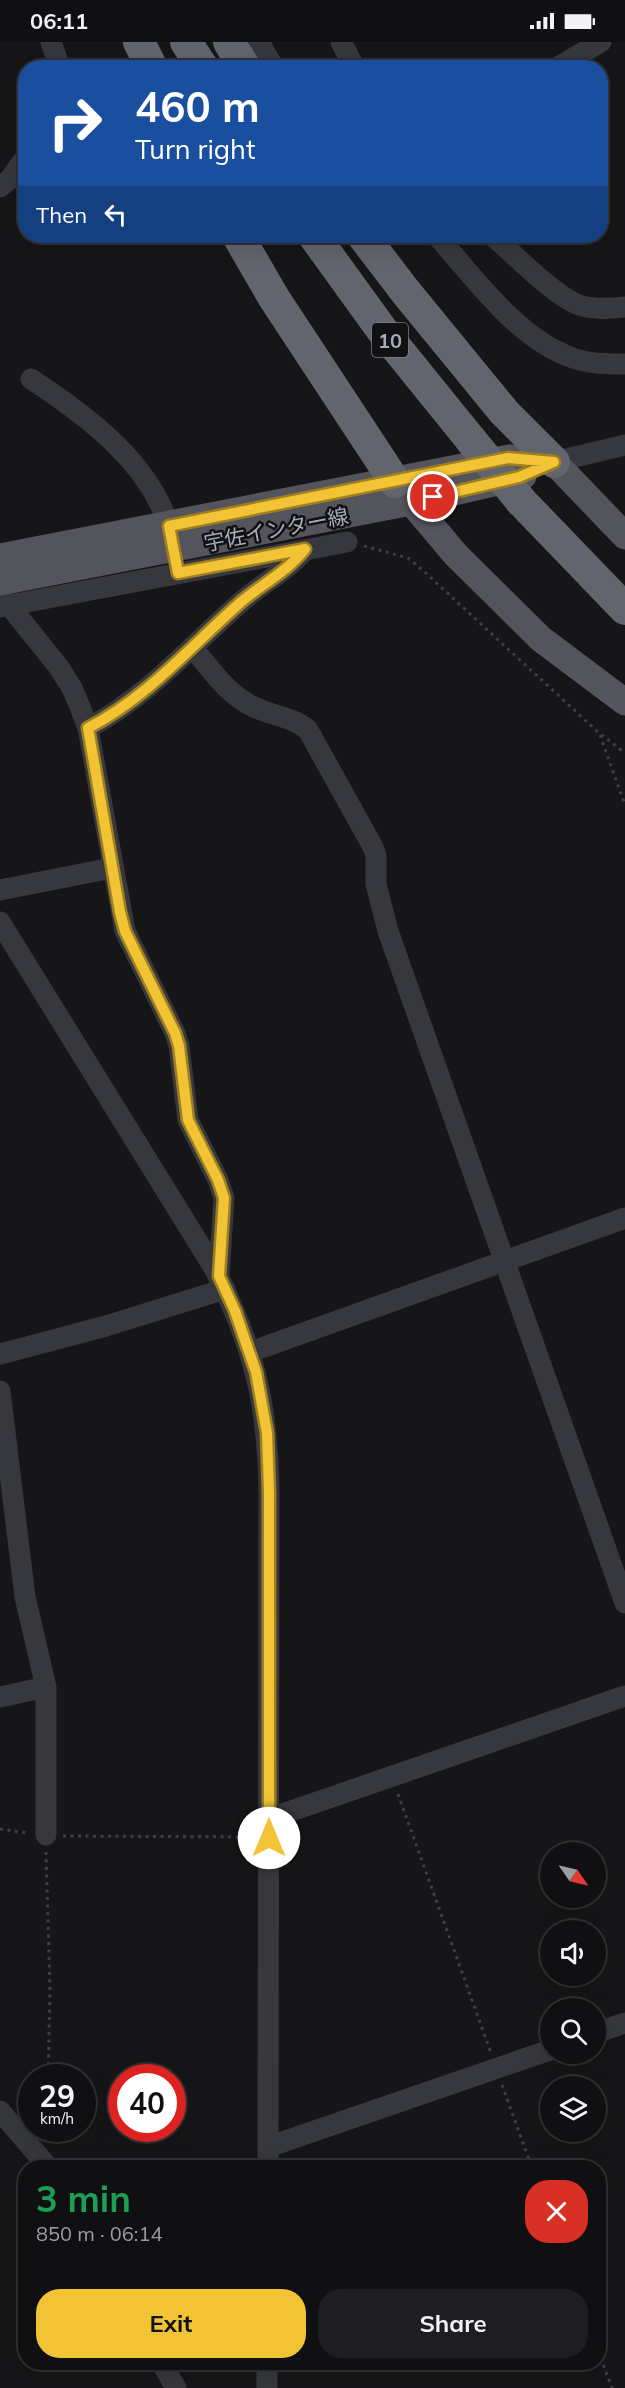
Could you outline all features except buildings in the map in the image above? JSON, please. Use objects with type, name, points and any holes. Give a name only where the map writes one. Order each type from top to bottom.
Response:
[{"type":"highway","points":[[139,42],[148,60]]},
{"type":"highway","points":[[186,42],[198,60]]},
{"type":"highway","points":[[229,42],[240,60]]},
{"type":"highway","points":[[242,243],[274,298],[403,492]]},
{"type":"highway","name":"10","points":[[319,243],[382,330],[521,501],[625,609]]},
{"type":"highway","points":[[368,243],[504,412],[554,462]]},
{"type":"main road","name":"宇佐インター線","points":[[3,597],[174,549],[403,492],[508,458],[554,462]]},
{"type":"main road","points":[[554,462],[625,536]]},
{"type":"main road","points":[[403,492],[456,555],[541,639],[625,702]]},
{"type":"main road","name":"宇佐インター線","points":[[0,557],[174,549]]},
{"type":"street","points":[[51,42],[57,60]]},
{"type":"street","points":[[259,42],[269,60]]},
{"type":"street","points":[[341,42],[351,60]]},
{"type":"street","points":[[569,60],[601,42]]},
{"type":"street","points":[[0,187],[18,168]]},
{"type":"street","points":[[443,243],[504,311],[524,330],[545,345],[569,357],[587,362],[625,364]]},
{"type":"street","points":[[501,243],[545,281],[580,306],[625,307]]},
{"type":"street","points":[[31,379],[57,396],[119,447],[148,484],[174,549],[305,549],[347,542]]},
{"type":"street","points":[[554,462],[625,445]]},
{"type":"street","points":[[88,728],[136,696],[253,592],[297,560],[305,549]]},
{"type":"street","points":[[3,597],[72,688],[88,728],[125,931],[170,1020],[179,1046],[188,1120],[218,1180],[224,1198],[222,1283]]},
{"type":"street","points":[[192,647],[238,698],[263,711],[301,724],[308,730],[373,847],[376,856],[376,884],[386,923],[625,1603]]},
{"type":"street","points":[[0,890],[112,868]]},
{"type":"street","points":[[0,921],[222,1283],[250,1352],[261,1394],[268,1451],[268,2157],[540,2054]]},
{"type":"street","points":[[250,1352],[625,1218]]},
{"type":"street","points":[[0,1354],[106,1326],[222,1283]]},
{"type":"street","points":[[0,1391],[25,1597],[46,1687],[46,1836]]},
{"type":"street","points":[[0,1697],[46,1687]]},
{"type":"street","points":[[269,1828],[392,1777],[625,1696]]},
{"type":"street","points":[[606,2030],[625,2023]]},
{"type":"street","points":[[0,2111],[42,2160]]},
{"type":"street","points":[[166,2370],[176,2388]]},
{"type":"street","points":[[267,2370],[267,2388]]},
{"type":"path","points":[[347,542],[408,558],[600,733],[625,753]]},
{"type":"path","points":[[600,733],[625,805]]},
{"type":"path","points":[[392,1777],[529,2160]]},
{"type":"path","points":[[0,1829],[46,1836],[269,1828]]},
{"type":"path","points":[[46,1836],[50,1990],[48,2064]]},
{"type":"path","points":[[605,2370],[612,2388]]},
{"type":"route","points":[[269,1838],[269,1492],[265,1414],[250,1352],[219,1276],[224,1212],[222,1190],[188,1120],[179,1046],[175,1033],[130,943],[120,912],[88,728],[147,688],[241,602],[297,560],[305,549],[178,573],[169,526],[508,458],[554,462],[519,477],[433,497]]}]
